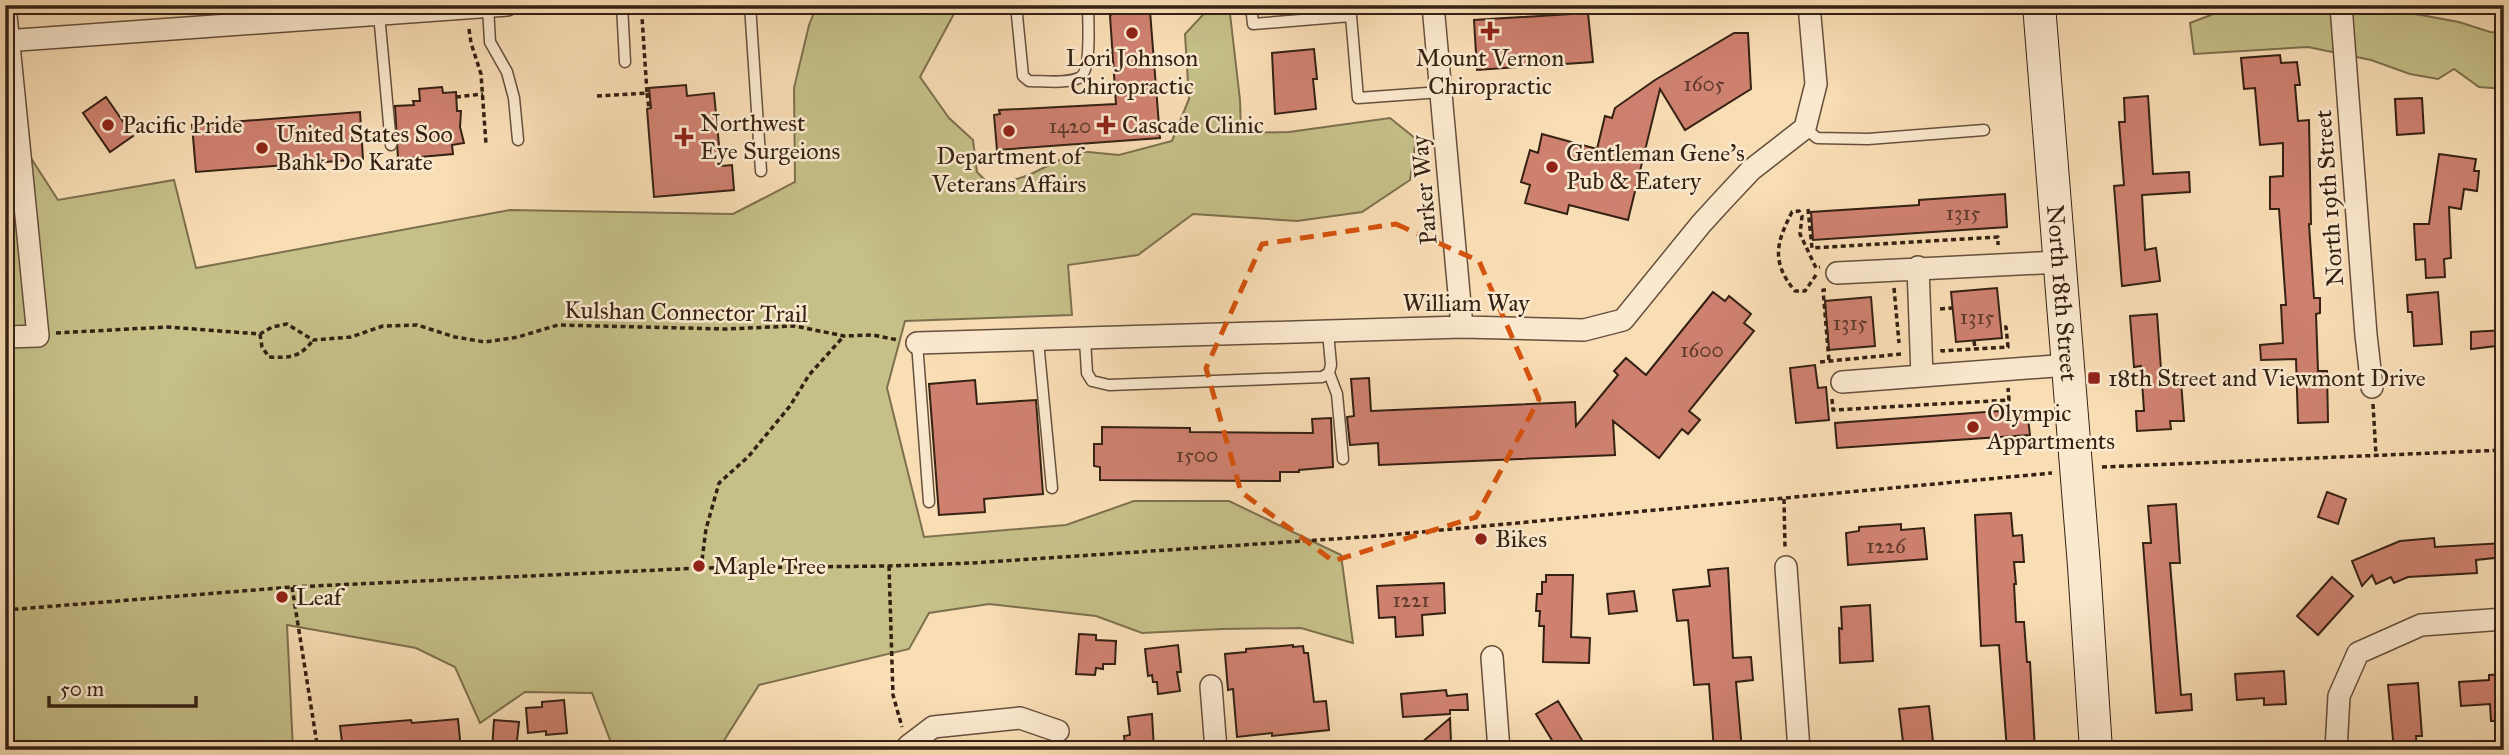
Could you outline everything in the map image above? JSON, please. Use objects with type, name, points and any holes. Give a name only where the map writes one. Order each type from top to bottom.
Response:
[{"type":"street","points":[[5,5],[38,330],[5,337]]},
{"type":"street","name":"Parker Way","points":[[1433,5],[1462,327]]},
{"type":"street","points":[[1805,128],[1816,84],[1810,5]]},
{"type":"street","name":"North 18th Street","points":[[2039,5],[2096,750]]},
{"type":"street","name":"North 19th Street","points":[[2341,5],[2365,335],[2372,387]]},
{"type":"street","points":[[7,41],[498,6]]},
{"type":"street","name":"William Way","points":[[917,343],[1462,327],[1584,331],[1623,320],[1701,224],[1751,170],[1805,128]]},
{"type":"street","points":[[1830,276],[1918,267],[2060,261]]},
{"type":"street","points":[[1918,267],[1922,376]]},
{"type":"street","points":[[1842,382],[2068,365]]},
{"type":"street","points":[[1786,567],[1799,750]]},
{"type":"street","points":[[2336,750],[2339,696],[2358,653],[2421,625],[2504,619]]},
{"type":"street","points":[[1492,657],[1499,750]]},
{"type":"street","points":[[1211,686],[1216,750]]},
{"type":"street","points":[[907,748],[933,727],[995,720],[1020,718],[1058,731]]},
{"type":"lane","points":[[622,5],[625,62]]},
{"type":"lane","points":[[750,5],[761,171]]},
{"type":"lane","points":[[1016,5],[1023,76],[1029,81],[1075,80],[1082,77],[1088,56],[1088,5]]},
{"type":"lane","points":[[1251,5],[1253,24],[1351,16],[1358,98],[1441,92]]},
{"type":"lane","points":[[498,6],[490,42],[507,72],[514,98],[518,141]]},
{"type":"lane","points":[[379,15],[391,145]]},
{"type":"lane","points":[[1805,128],[1817,138],[1868,139],[1984,130]]},
{"type":"lane","points":[[1328,332],[1331,365],[1329,373],[1338,394],[1343,458]]},
{"type":"lane","points":[[1085,340],[1087,373],[1092,381],[1099,384],[1300,379],[1322,377],[1329,373]]},
{"type":"lane","points":[[1038,341],[1052,488]]},
{"type":"lane","points":[[917,343],[929,502]]},
{"type":"path","points":[[469,29],[481,74],[486,144]]},
{"type":"path","points":[[647,93],[649,108]]},
{"type":"path","points":[[456,97],[483,94]]},
{"type":"path","points":[[1808,209],[1812,248],[1998,237],[1999,255]]},
{"type":"path","points":[[1816,268],[1811,285],[1805,291],[1795,291],[1779,264],[1778,247],[1791,212],[1802,215],[1800,234],[1816,268],[1830,276],[1822,290],[1829,361]]},
{"type":"path","points":[[1894,285],[1899,354]]},
{"type":"path","points":[[1939,297],[1940,309],[1952,308]]},
{"type":"path","points":[[38,330],[55,333],[181,327],[260,334],[272,327],[287,324],[313,340],[304,351],[291,359],[269,356],[262,347],[260,334]]},
{"type":"path","name":"Kulshan Connector Trail","points":[[313,340],[351,337],[383,326],[417,325],[455,337],[485,342],[519,337],[558,325],[726,329],[795,326],[844,336],[873,335],[917,343]]},
{"type":"path","points":[[1941,337],[1942,351],[2008,346],[2006,327],[2001,327]]},
{"type":"path","name":"Kulshan Connector Trail","points":[[701,568],[706,529],[719,483],[748,457],[790,406],[809,375],[844,336]]},
{"type":"path","points":[[1974,341],[1975,348]]},
{"type":"path","points":[[1820,362],[1907,354]]},
{"type":"path","points":[[2372,387],[2376,454]]},
{"type":"path","points":[[5,610],[292,587],[701,568],[889,566],[1378,536],[2119,465],[2504,450]]},
{"type":"path","points":[[1784,499],[1786,567]]},
{"type":"path","points":[[889,566],[893,695],[907,748]]},
{"type":"path","points":[[292,587],[318,750]]},
{"type":"highlighted area","points":[[1396,224],[1479,261],[1539,399],[1476,517],[1333,561],[1241,492],[1206,368],[1262,244]]},
{"type":"shaded area","points":[[817,5],[927,5],[956,10],[920,77],[949,118],[973,140],[977,172],[992,187],[1029,175],[1078,151],[1119,155],[1172,141],[1189,99],[1185,34],[1212,5],[1229,5],[1241,133],[1289,132],[1390,118],[1416,139],[1410,180],[1362,212],[1297,221],[1193,214],[1138,255],[1068,265],[1072,315],[905,321],[887,388],[924,537],[1066,525],[1134,501],[1229,501],[1341,555],[1353,643],[1301,628],[1142,633],[1096,616],[989,604],[929,613],[909,649],[759,685],[718,750],[609,750],[610,740],[592,693],[525,692],[480,723],[455,667],[416,648],[287,625],[293,750],[5,750],[5,118],[58,200],[174,180],[196,268],[510,210],[733,214],[795,182],[794,88],[809,25]]},
{"type":"shaded area","points":[[2237,5],[2359,5],[2459,22],[2490,32],[2504,33],[2504,89],[2479,87],[2454,69],[2438,79],[2410,74],[2371,60],[2308,47],[2194,54],[2190,23]]},
{"type":"building","points":[[1150,11],[1160,138],[997,150],[994,115],[1000,114],[999,110],[1116,104],[1110,16]]},
{"type":"building","points":[[1588,13],[1593,62],[1477,70],[1474,20]]},
{"type":"building","points":[[1734,33],[1748,33],[1751,89],[1685,130],[1660,89],[1628,220],[1569,205],[1567,214],[1525,203],[1530,185],[1521,182],[1530,150],[1538,153],[1542,134],[1597,149],[1605,116],[1612,118],[1615,108],[1655,80]]},
{"type":"building","points":[[1314,49],[1316,109],[1275,114],[1272,53]]},
{"type":"building","points":[[2280,55],[2281,63],[2297,62],[2300,85],[2295,85],[2298,121],[2309,120],[2309,224],[2314,298],[2320,298],[2320,313],[2316,314],[2318,371],[2327,371],[2328,422],[2298,423],[2296,359],[2261,360],[2260,345],[2283,343],[2281,305],[2286,305],[2279,209],[2270,209],[2270,177],[2283,176],[2283,143],[2260,145],[2255,88],[2244,89],[2241,58]]},
{"type":"building","name":"Northwest Eye Surgeions","points":[[686,85],[687,96],[714,93],[721,166],[732,165],[734,190],[654,197],[647,109],[651,108],[649,88]]},
{"type":"building","points":[[442,87],[443,93],[456,92],[464,143],[452,145],[453,154],[398,159],[395,106],[414,105],[413,101],[420,101],[419,89]]},
{"type":"building","points":[[2148,96],[2153,174],[2189,172],[2190,192],[2142,195],[2145,250],[2156,248],[2160,281],[2122,286],[2114,186],[2124,185],[2119,122],[2125,122],[2124,98]]},
{"type":"building","name":"Pacific Pride","points":[[106,97],[133,136],[110,152],[83,113]]},
{"type":"building","points":[[2422,98],[2424,133],[2397,135],[2395,99]]},
{"type":"building","points":[[360,112],[363,159],[196,172],[192,125]]},
{"type":"building","points":[[2439,154],[2476,159],[2474,171],[2479,171],[2477,191],[2464,189],[2461,209],[2449,207],[2451,258],[2444,259],[2445,277],[2426,278],[2425,259],[2416,260],[2414,224],[2429,224]]},
{"type":"building","points":[[2005,194],[2007,227],[1813,240],[1811,212],[1919,205],[1919,200]]},
{"type":"building","name":"Olympic Appartments","points":[[1997,288],[2002,338],[1956,342],[1951,292]]},
{"type":"building","points":[[1713,292],[1725,301],[1729,296],[1751,314],[1744,323],[1754,331],[1689,411],[1700,420],[1688,434],[1682,429],[1659,458],[1613,421],[1615,455],[1379,465],[1378,443],[1350,445],[1347,417],[1354,416],[1351,379],[1369,378],[1371,411],[1575,402],[1576,426],[1618,375],[1614,371],[1626,358],[1646,375]]},
{"type":"building","points":[[2438,292],[2442,344],[2414,346],[2412,312],[2408,312],[2407,295]]},
{"type":"building","points":[[1871,297],[1875,346],[1829,350],[1825,301]]},
{"type":"building","points":[[2157,314],[2162,383],[2181,381],[2184,421],[2170,421],[2171,429],[2137,431],[2136,411],[2144,411],[2141,366],[2134,367],[2130,316]]},
{"type":"building","points":[[2504,330],[2504,345],[2471,349],[2471,332]]},
{"type":"building","points":[[1815,365],[1818,388],[1826,387],[1829,420],[1796,423],[1790,368]]},
{"type":"building","points":[[975,380],[977,404],[1036,400],[1043,494],[984,499],[985,512],[939,515],[929,384]]},
{"type":"building","points":[[2027,409],[2030,435],[1837,448],[1835,423]]},
{"type":"building","points":[[1331,418],[1333,467],[1280,472],[1280,481],[1100,480],[1100,467],[1094,466],[1094,444],[1102,444],[1102,427],[1190,428],[1190,432],[1313,433],[1312,419]]},
{"type":"building","points":[[2327,492],[2346,499],[2338,524],[2318,517]]},
{"type":"building","points":[[2176,504],[2180,563],[2170,563],[2181,695],[2191,694],[2192,710],[2156,713],[2143,543],[2151,543],[2148,506]]},
{"type":"building","points":[[2011,513],[2013,536],[2022,535],[2024,562],[2014,562],[2016,622],[2024,622],[2027,662],[2030,662],[2035,750],[2007,750],[1999,645],[1981,646],[1975,515]]},
{"type":"building","points":[[1901,524],[1901,530],[1924,528],[1927,559],[1848,565],[1846,533],[1859,531],[1859,527]]},
{"type":"building","points":[[2434,538],[2435,547],[2504,543],[2504,557],[2476,560],[2477,573],[2408,577],[2394,583],[2391,577],[2376,584],[2372,575],[2362,586],[2352,561],[2400,541]]},
{"type":"building","points":[[1728,568],[1733,658],[1751,657],[1753,680],[1736,682],[1742,750],[1714,750],[1709,684],[1694,685],[1688,620],[1677,621],[1673,590],[1710,586],[1708,570]]},
{"type":"building","points":[[1546,575],[1573,575],[1571,637],[1590,638],[1589,663],[1543,662],[1544,626],[1539,626],[1540,611],[1536,611],[1537,594],[1542,594],[1542,582],[1546,582]]},
{"type":"building","points":[[2332,577],[2353,596],[2318,635],[2297,616]]},
{"type":"building","points":[[1444,583],[1445,613],[1422,615],[1423,635],[1396,637],[1395,617],[1379,618],[1377,586]]},
{"type":"building","points":[[1634,591],[1637,611],[1609,614],[1607,594]]},
{"type":"building","points":[[1870,605],[1873,661],[1840,663],[1841,607]]},
{"type":"building","points":[[1079,634],[1096,635],[1096,640],[1116,641],[1115,664],[1103,664],[1103,669],[1096,668],[1095,675],[1076,674]]},
{"type":"building","points":[[1178,645],[1181,672],[1177,672],[1180,691],[1158,694],[1157,682],[1153,682],[1152,675],[1148,676],[1145,649]]},
{"type":"building","points":[[1303,646],[1304,653],[1308,653],[1314,702],[1326,701],[1329,730],[1237,737],[1233,689],[1228,690],[1225,654],[1246,652],[1246,649]]},
{"type":"building","points":[[2284,671],[2286,704],[2264,705],[2264,698],[2237,700],[2235,674]]},
{"type":"building","points":[[2504,674],[2504,721],[2491,721],[2490,704],[2461,706],[2459,682],[2489,680],[2489,675]]},
{"type":"building","points":[[2418,683],[2422,736],[2416,736],[2417,750],[2394,750],[2388,685]]},
{"type":"building","points":[[1446,690],[1447,696],[1467,694],[1468,710],[1403,717],[1401,694]]},
{"type":"building","points":[[564,700],[567,733],[528,733],[526,708],[542,707],[542,702]]},
{"type":"building","points":[[1558,701],[1588,750],[1558,750],[1536,714]]},
{"type":"building","points":[[1929,706],[1934,750],[1904,750],[1899,709]]},
{"type":"building","points":[[1152,714],[1154,750],[1126,750],[1124,736],[1130,735],[1128,717]]},
{"type":"building","points":[[1450,718],[1451,742],[1442,750],[1413,750]]},
{"type":"building","points":[[458,719],[461,750],[343,750],[340,726]]},
{"type":"building","points":[[494,720],[519,722],[516,750],[492,750]]},
{"type":"place","name":"Mount Vernon Chiropractic","points":[[1490,31]]},
{"type":"place","name":"Lori Johnson Chiropractic","points":[[1132,33]]},
{"type":"place","name":"Pacific Pride","points":[[108,125]]},
{"type":"place","name":"Cascade Clinic","points":[[1106,125]]},
{"type":"place","name":"Department of Veterans Affairs","points":[[1009,131]]},
{"type":"place","name":"Northwest Eye Surgeions","points":[[684,137]]},
{"type":"place","name":"United States Soo Bahk Do Karate","points":[[262,148]]},
{"type":"place","name":"Gentleman Gene's Pub & Eatery","points":[[1552,167]]},
{"type":"place","name":"18th Street and Viewmont Drive","points":[[2094,378]]},
{"type":"place","name":"Olympic Appartments","points":[[1973,427]]},
{"type":"place","name":"Bikes","points":[[1481,539]]},
{"type":"place","name":"Maple Tree","points":[[699,566]]},
{"type":"place","name":"Leaf","points":[[282,597]]}]
